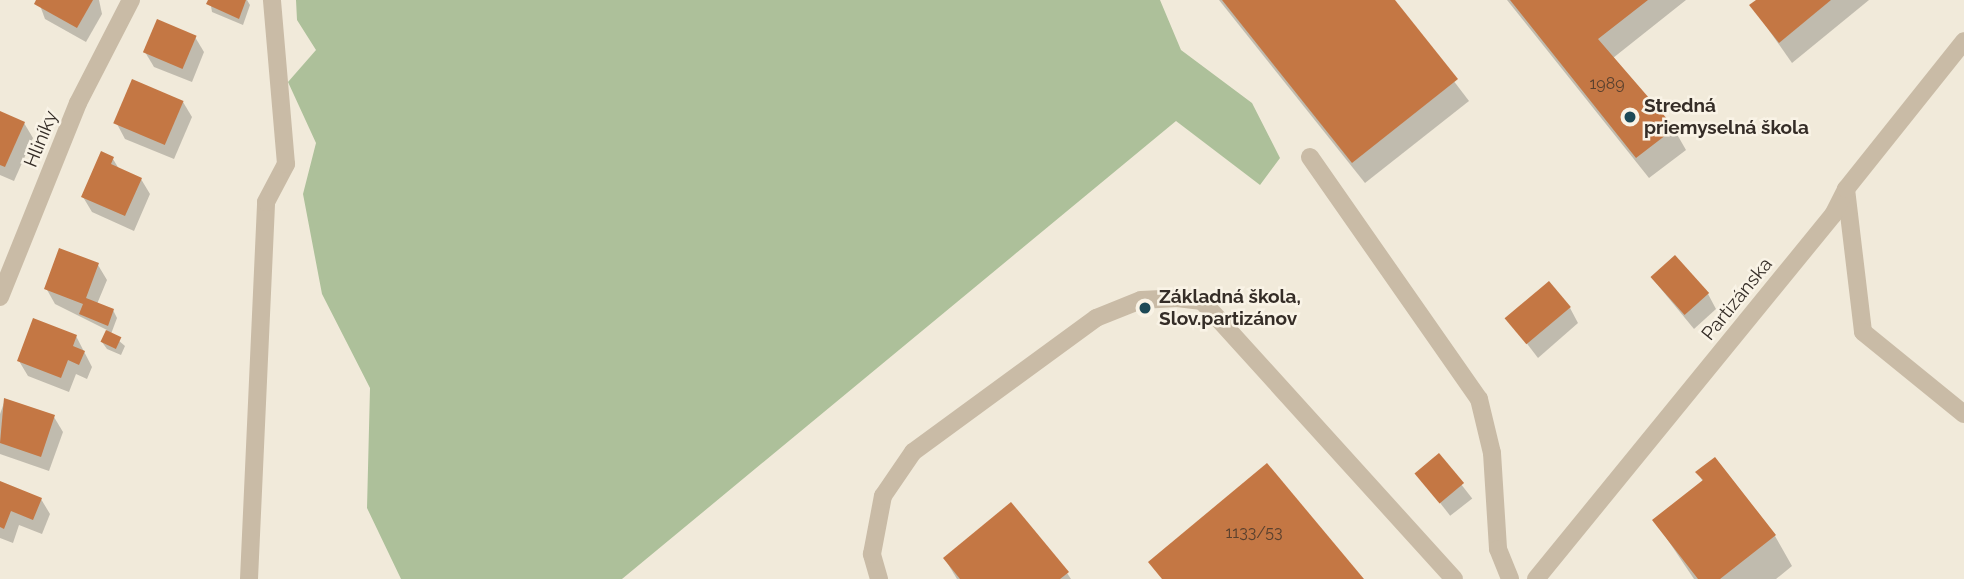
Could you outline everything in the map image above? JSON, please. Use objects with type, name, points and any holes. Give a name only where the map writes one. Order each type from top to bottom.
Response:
[{"type":"street","name":"Hliníky","points":[[0,297],[78,103],[131,0]]},
{"type":"street","points":[[249,579],[267,202],[286,164],[272,0]]},
{"type":"street","name":"Partizánska","points":[[1536,579],[1833,215],[1846,189],[1964,41]]},
{"type":"street","points":[[1310,158],[1479,399],[1492,453],[1498,549],[1510,579]]},
{"type":"street","points":[[1846,189],[1863,331],[1964,414]]},
{"type":"street","points":[[879,579],[872,554],[883,496],[913,452],[1096,318],[1141,300],[1177,298],[1202,301],[1454,579]]},
{"type":"green space","points":[[296,0],[1160,0],[1181,50],[1252,103],[1280,158],[1260,185],[1176,121],[622,579],[401,579],[367,508],[370,388],[322,294],[303,194],[316,143],[288,82],[316,50],[297,20]]},
{"type":"building","points":[[36,0],[93,0],[77,28],[34,4]]},
{"type":"building","points":[[208,0],[246,0],[239,19],[206,4]]},
{"type":"building","points":[[1222,0],[1395,0],[1458,79],[1352,163]]},
{"type":"building","points":[[1510,0],[1648,0],[1598,39],[1675,128],[1636,158]]},
{"type":"building","points":[[1756,0],[1831,0],[1779,43],[1749,5]]},
{"type":"building","points":[[157,19],[197,36],[183,69],[143,52]]},
{"type":"building","points":[[132,79],[184,101],[165,145],[113,123]]},
{"type":"building","points":[[0,111],[25,122],[5,167],[0,165]]},
{"type":"building","points":[[101,151],[114,157],[111,164],[142,178],[125,216],[81,197]]},
{"type":"building","points":[[59,248],[99,263],[86,298],[114,309],[108,326],[79,314],[83,304],[44,289]]},
{"type":"building","points":[[1675,255],[1709,293],[1685,315],[1650,277]]},
{"type":"building","points":[[1549,281],[1571,307],[1526,344],[1505,318]]},
{"type":"building","points":[[33,318],[77,335],[73,346],[85,351],[79,365],[68,360],[61,378],[17,361]]},
{"type":"building","points":[[106,330],[121,337],[116,349],[101,342]]},
{"type":"building","points":[[4,398],[55,415],[41,457],[0,443]]},
{"type":"building","points":[[1439,453],[1464,483],[1440,503],[1414,474]]},
{"type":"building","points":[[1715,457],[1776,535],[1720,579],[1698,579],[1652,520],[1703,480],[1695,472]]},
{"type":"building","points":[[1267,463],[1364,579],[1162,579],[1148,562]]},
{"type":"building","points":[[0,481],[42,498],[33,520],[11,511],[4,529],[0,527]]},
{"type":"building","points":[[1011,502],[1069,572],[1060,579],[960,579],[943,558]]},
{"type":"place","name":"Stredná priemyselná škola","points":[[1630,117]]},
{"type":"place","name":"Základná škola, Slov.partizánov","points":[[1145,308]]}]
